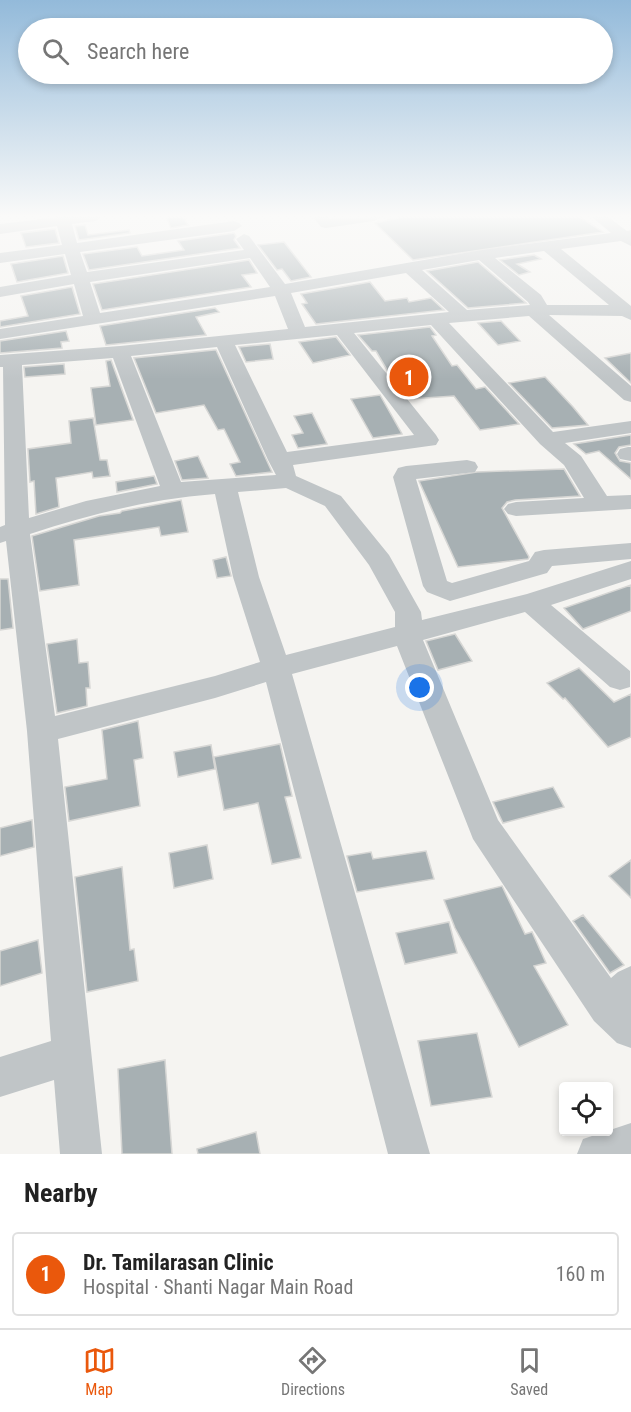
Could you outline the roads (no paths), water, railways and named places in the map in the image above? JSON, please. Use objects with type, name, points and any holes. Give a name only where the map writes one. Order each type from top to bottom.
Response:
[{"type":"street","points":[[79,271],[93,320]]},
{"type":"street","points":[[0,292],[130,271]]},
{"type":"street","points":[[267,271],[281,290],[299,334]]},
{"type":"street","points":[[0,334],[393,271]]},
{"type":"street","points":[[413,271],[463,315]]},
{"type":"street","points":[[501,271],[535,299],[537,310],[631,396]]},
{"type":"street","points":[[577,271],[629,313]]},
{"type":"street","points":[[0,319],[88,302]]},
{"type":"street","points":[[81,1154],[42,731],[8,532],[6,361],[224,342],[463,315],[537,310],[629,313]]},
{"type":"street","points":[[436,319],[548,439],[573,461],[600,504]]},
{"type":"street","points":[[8,532],[86,507],[173,490],[225,486],[428,440],[342,329]]},
{"type":"street","points":[[224,342],[284,471],[333,501],[380,561],[408,612],[409,641],[485,828],[623,1007]]},
{"type":"street","points":[[120,352],[173,490]]},
{"type":"street","points":[[548,439],[631,427]]},
{"type":"street","points":[[467,467],[406,473],[404,477],[436,586],[440,590],[450,592],[538,567],[544,558],[631,551]]},
{"type":"street","points":[[225,486],[246,577],[276,668],[409,1154]]},
{"type":"street","points":[[516,508],[631,502]]},
{"type":"street","points":[[42,731],[530,602],[631,570]]},
{"type":"street","points":[[530,602],[620,679]]},
{"type":"street","points":[[0,1077],[72,1055]]},
{"type":"street","points":[[598,1154],[631,1144]]},
{"type":"place","name":"Dr. Tamilarasan Clinic","points":[[409,377]]}]
